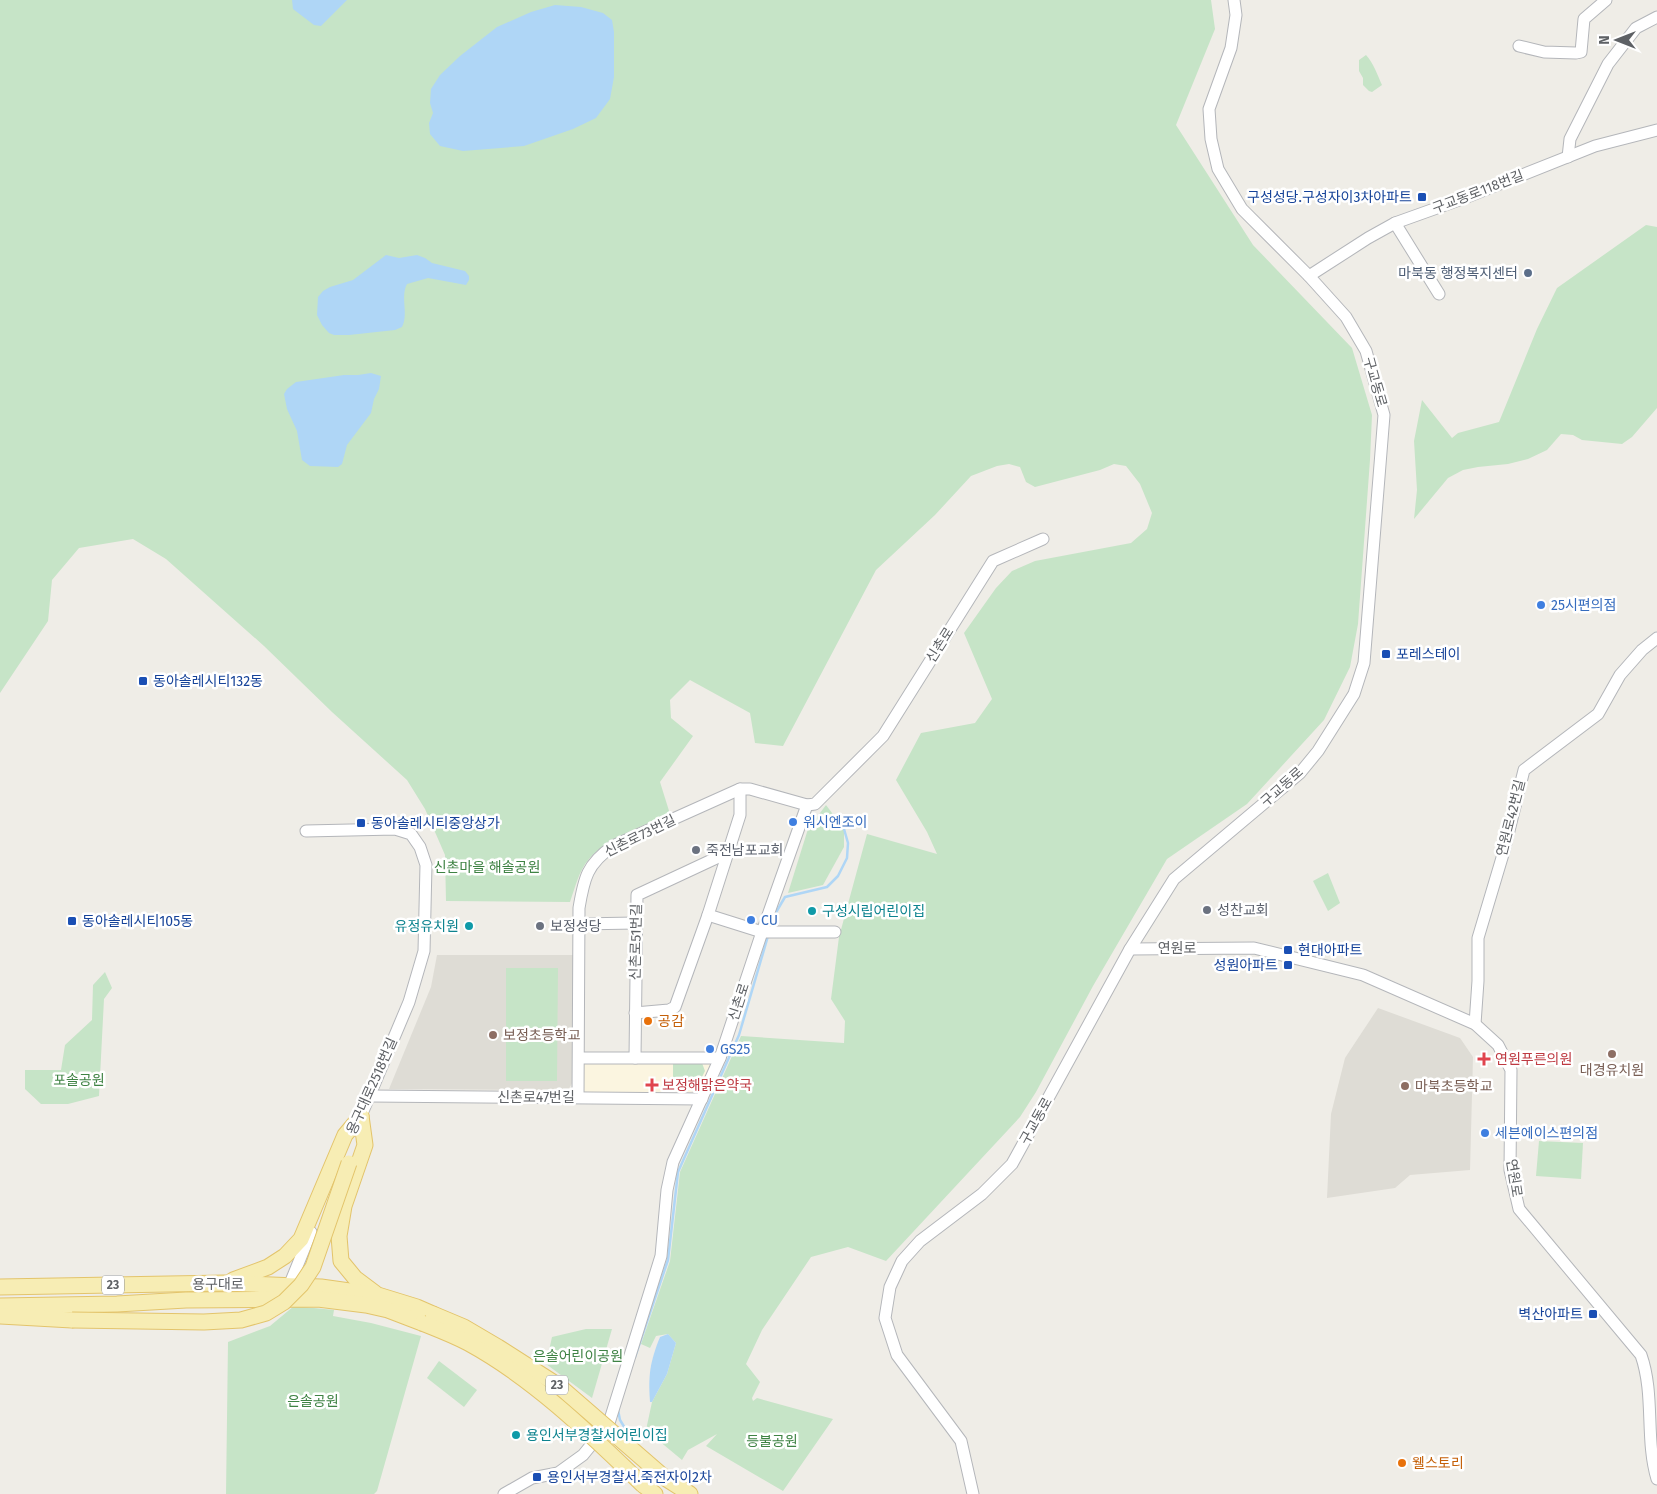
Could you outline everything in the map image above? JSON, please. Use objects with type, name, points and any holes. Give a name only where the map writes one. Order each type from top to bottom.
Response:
[{"type":"main road","points":[[0,1316],[72,1320],[232,1321],[266,1313],[284,1302],[302,1285],[312,1267],[359,1139],[361,1116]]},
{"type":"main road","points":[[225,1283],[268,1267],[285,1256],[301,1239],[345,1135],[361,1116]]},
{"type":"main road","points":[[337,1301],[333,1298],[333,1295],[337,1292],[381,1300],[385,1297],[355,1278],[341,1261],[339,1236],[344,1206],[364,1145],[361,1116]]},
{"type":"main road","name":"용구대로","points":[[0,1287],[225,1283],[289,1285],[330,1288],[385,1297],[427,1318]]},
{"type":"main road","points":[[186,1300],[203,1290],[249,1289],[251,1286],[249,1284]]},
{"type":"main road","name":"용구대로","points":[[0,1306],[116,1304],[186,1300],[318,1299],[366,1305],[427,1318]]},
{"type":"main road","name":"23","points":[[427,1318],[464,1327],[559,1386],[665,1478],[690,1494]]},
{"type":"main road","name":"23","points":[[427,1318],[508,1367],[554,1403],[649,1490]]},
{"type":"street","name":"구교동로","points":[[971,1494],[970,1479],[961,1441],[897,1355],[886,1318],[890,1287],[902,1261],[920,1241],[982,1194],[1012,1164],[1130,949],[1174,880],[1300,773],[1318,751],[1354,694],[1364,662],[1384,415],[1366,350],[1346,317],[1310,276],[1242,209],[1218,169],[1211,139],[1209,109],[1231,48],[1236,15],[1234,0]]},
{"type":"street","points":[[1520,46],[1544,52],[1576,54],[1581,52],[1584,19],[1606,0]]},
{"type":"street","points":[[1568,157],[1570,139],[1608,64],[1636,28],[1657,17]]},
{"type":"street","name":"구교동로118번길","points":[[1310,276],[1368,238],[1395,223],[1462,199],[1595,146],[1657,130]]},
{"type":"street","points":[[1395,223],[1439,294]]},
{"type":"street","name":"신촌로","points":[[504,1494],[532,1478],[558,1473],[583,1455],[609,1423],[661,1256],[667,1190],[673,1162],[720,1058],[807,805],[815,804],[883,736],[993,561],[1043,539]]},
{"type":"street","name":"연원로42번길","points":[[1475,1024],[1478,938],[1504,851],[1524,770],[1598,714],[1620,675],[1642,650],[1657,638]]},
{"type":"street","points":[[635,1013],[669,1010],[675,1007],[708,915],[740,814],[740,788],[807,805]]},
{"type":"street","name":"신촌로73번길","points":[[578,1097],[578,924],[582,886],[588,870],[600,855],[613,846],[740,788]]},
{"type":"street","name":"용구대로2518번길","points":[[283,1300],[347,1142],[370,1096],[409,1002],[424,951],[426,865],[420,847],[411,834],[394,829],[306,831]]},
{"type":"street","name":"신촌로51번길","points":[[635,1058],[637,895],[727,853]]},
{"type":"street","points":[[708,915],[762,932],[835,932]]},
{"type":"street","points":[[578,924],[636,923]]},
{"type":"street","name":"연원로","points":[[1130,949],[1254,948],[1363,975],[1475,1024],[1498,1045],[1511,1070],[1510,1170],[1519,1209],[1641,1355],[1647,1377],[1652,1464],[1657,1479]]},
{"type":"street","points":[[579,1058],[720,1058]]},
{"type":"street","name":"신촌로47번길","points":[[370,1096],[702,1099]]},
{"type":"shaded area","name":"보정초등학교","points":[[437,955],[575,955],[573,1082],[568,1090],[389,1089],[431,987]]},
{"type":"shaded area","name":"마북초등학교","points":[[1378,1008],[1460,1038],[1473,1057],[1470,1170],[1410,1175],[1395,1188],[1327,1198],[1331,1114],[1345,1058]]},
{"type":"shaded area","points":[[584,1061],[710,1064],[710,1068],[700,1089],[690,1092],[584,1092]]},
{"type":"green space","points":[[0,0],[1211,0],[1215,29],[1176,125],[1253,245],[1352,348],[1372,415],[1358,624],[1350,667],[1324,720],[1247,804],[1167,859],[1093,986],[1036,1092],[1020,1117],[886,1261],[848,1247],[811,1257],[762,1330],[746,1364],[760,1382],[752,1398],[753,1401],[757,1398],[833,1419],[783,1491],[706,1446],[717,1434],[688,1450],[682,1460],[646,1430],[652,1402],[667,1374],[676,1343],[668,1334],[656,1336],[650,1348],[641,1344],[670,1261],[680,1172],[741,1036],[844,1043],[845,1021],[831,999],[839,937],[867,834],[937,854],[927,832],[896,780],[921,733],[975,723],[992,699],[964,633],[996,588],[1012,571],[1035,561],[1131,543],[1147,529],[1152,513],[1140,484],[1126,466],[1114,464],[1100,470],[1035,487],[1026,482],[1020,467],[1009,464],[997,466],[971,476],[935,515],[876,570],[783,746],[755,743],[750,713],[690,680],[670,700],[671,718],[693,736],[660,782],[670,814],[626,833],[596,852],[583,868],[570,902],[446,901],[445,855],[425,809],[407,780],[332,712],[264,646],[166,559],[133,539],[79,548],[52,580],[48,621],[0,693]]},
{"type":"green space","points":[[1366,55],[1382,85],[1372,92],[1363,85],[1363,78],[1359,71],[1359,60]]},
{"type":"green space","points":[[1646,225],[1657,227],[1657,408],[1632,437],[1622,444],[1582,440],[1573,435],[1561,434],[1547,450],[1528,459],[1508,464],[1463,470],[1448,478],[1414,519],[1417,490],[1414,441],[1422,400],[1452,438],[1458,433],[1499,422],[1537,329],[1557,288]]},
{"type":"green space","points":[[826,805],[844,829],[844,847],[823,885],[788,893],[808,829]]},
{"type":"green space","points":[[1328,873],[1340,903],[1328,911],[1313,881]]},
{"type":"green space","points":[[506,968],[558,968],[557,1081],[506,1081]]},
{"type":"green space","name":"포솔공원","points":[[105,972],[112,988],[104,999],[99,1096],[68,1104],[41,1104],[25,1089],[25,1070],[61,1070],[65,1045],[92,1020],[93,985]]},
{"type":"green space","points":[[673,1063],[702,1063],[705,1071],[694,1088],[673,1090]]},
{"type":"green space","points":[[1539,1141],[1583,1143],[1581,1179],[1536,1176]]},
{"type":"green space","name":"은솔공원","points":[[294,1306],[334,1310],[333,1316],[371,1323],[421,1336],[377,1491],[374,1494],[226,1494],[228,1342],[270,1326]]},
{"type":"green space","name":"은솔어린이공원","points":[[586,1329],[612,1329],[592,1398],[546,1364],[552,1337]]},
{"type":"green space","points":[[439,1361],[477,1390],[464,1407],[427,1378]]},
{"type":"water","points":[[292,0],[347,0],[321,26],[314,25],[293,9]]},
{"type":"water","points":[[555,5],[581,7],[603,13],[612,20],[614,32],[614,77],[610,99],[596,118],[573,129],[524,146],[463,151],[440,146],[430,134],[429,123],[433,113],[430,103],[431,89],[440,75],[460,56],[497,27],[531,12]]},
{"type":"water","points":[[386,255],[399,258],[417,255],[432,263],[465,271],[469,276],[469,280],[466,285],[428,278],[407,284],[404,294],[404,322],[402,327],[395,330],[349,335],[329,333],[317,315],[318,297],[330,287],[353,280]]},
{"type":"water","points":[[371,373],[381,376],[379,389],[374,399],[371,413],[347,445],[342,464],[338,467],[310,466],[302,460],[297,431],[287,409],[284,394],[287,389],[296,382]]},
{"type":"water","points":[[668,1334],[676,1343],[667,1374],[652,1402],[650,1402],[649,1384],[652,1361],[660,1337]]},
{"type":"waterway","points":[[770,928],[775,914],[785,897],[827,887],[838,876],[847,858],[848,843],[844,829]]},
{"type":"waterway","points":[[635,1357],[668,1260],[678,1172],[739,1035],[768,936]]},
{"type":"waterway","points":[[618,1410],[620,1420],[634,1443]]},
{"type":"place","name":"구성성당.구성자이3차아파트","points":[[1422,197]]},
{"type":"place","name":"마북동 행정복지센터","points":[[1528,273]]},
{"type":"place","name":"25시편의점","points":[[1541,605]]},
{"type":"place","name":"포레스테이","points":[[1386,654]]},
{"type":"place","name":"동아솔레시티132동","points":[[143,681]]},
{"type":"place","name":"워시엔조이","points":[[793,822]]},
{"type":"place","name":"동아솔레시티중앙상가","points":[[361,823]]},
{"type":"place","name":"죽전남포교회","points":[[696,850]]},
{"type":"place","name":"성찬교회","points":[[1207,910]]},
{"type":"place","name":"구성시립어린이집","points":[[812,911]]},
{"type":"place","name":"CU","points":[[751,920]]},
{"type":"place","name":"동아솔레시티105동","points":[[72,921]]},
{"type":"place","name":"유정유치원","points":[[469,926]]},
{"type":"place","name":"보정성당","points":[[540,926]]},
{"type":"place","name":"현대아파트","points":[[1288,950]]},
{"type":"place","name":"성원아파트","points":[[1288,965]]},
{"type":"place","name":"공감","points":[[648,1021]]},
{"type":"place","name":"보정초등학교","points":[[493,1035]]},
{"type":"place","name":"GS25","points":[[710,1049]]},
{"type":"place","name":"대경유치원","points":[[1612,1054]]},
{"type":"place","name":"연원푸른의원","points":[[1484,1059]]},
{"type":"place","name":"보정해맑은약국","points":[[652,1085]]},
{"type":"place","name":"마북초등학교","points":[[1405,1086]]},
{"type":"place","name":"세븐에이스편의점","points":[[1485,1133]]},
{"type":"place","name":"벽산아파트","points":[[1593,1314]]},
{"type":"place","name":"용인서부경찰서어린이집","points":[[516,1435]]},
{"type":"place","name":"웰스토리","points":[[1402,1463]]},
{"type":"place","name":"용인서부경찰서.죽전자이2차","points":[[537,1477]]},
{"type":"park label","name":"신촌마을 해솔공원","points":[[487,867]]},
{"type":"park label","name":"등불공원","points":[[772,1441]]}]
